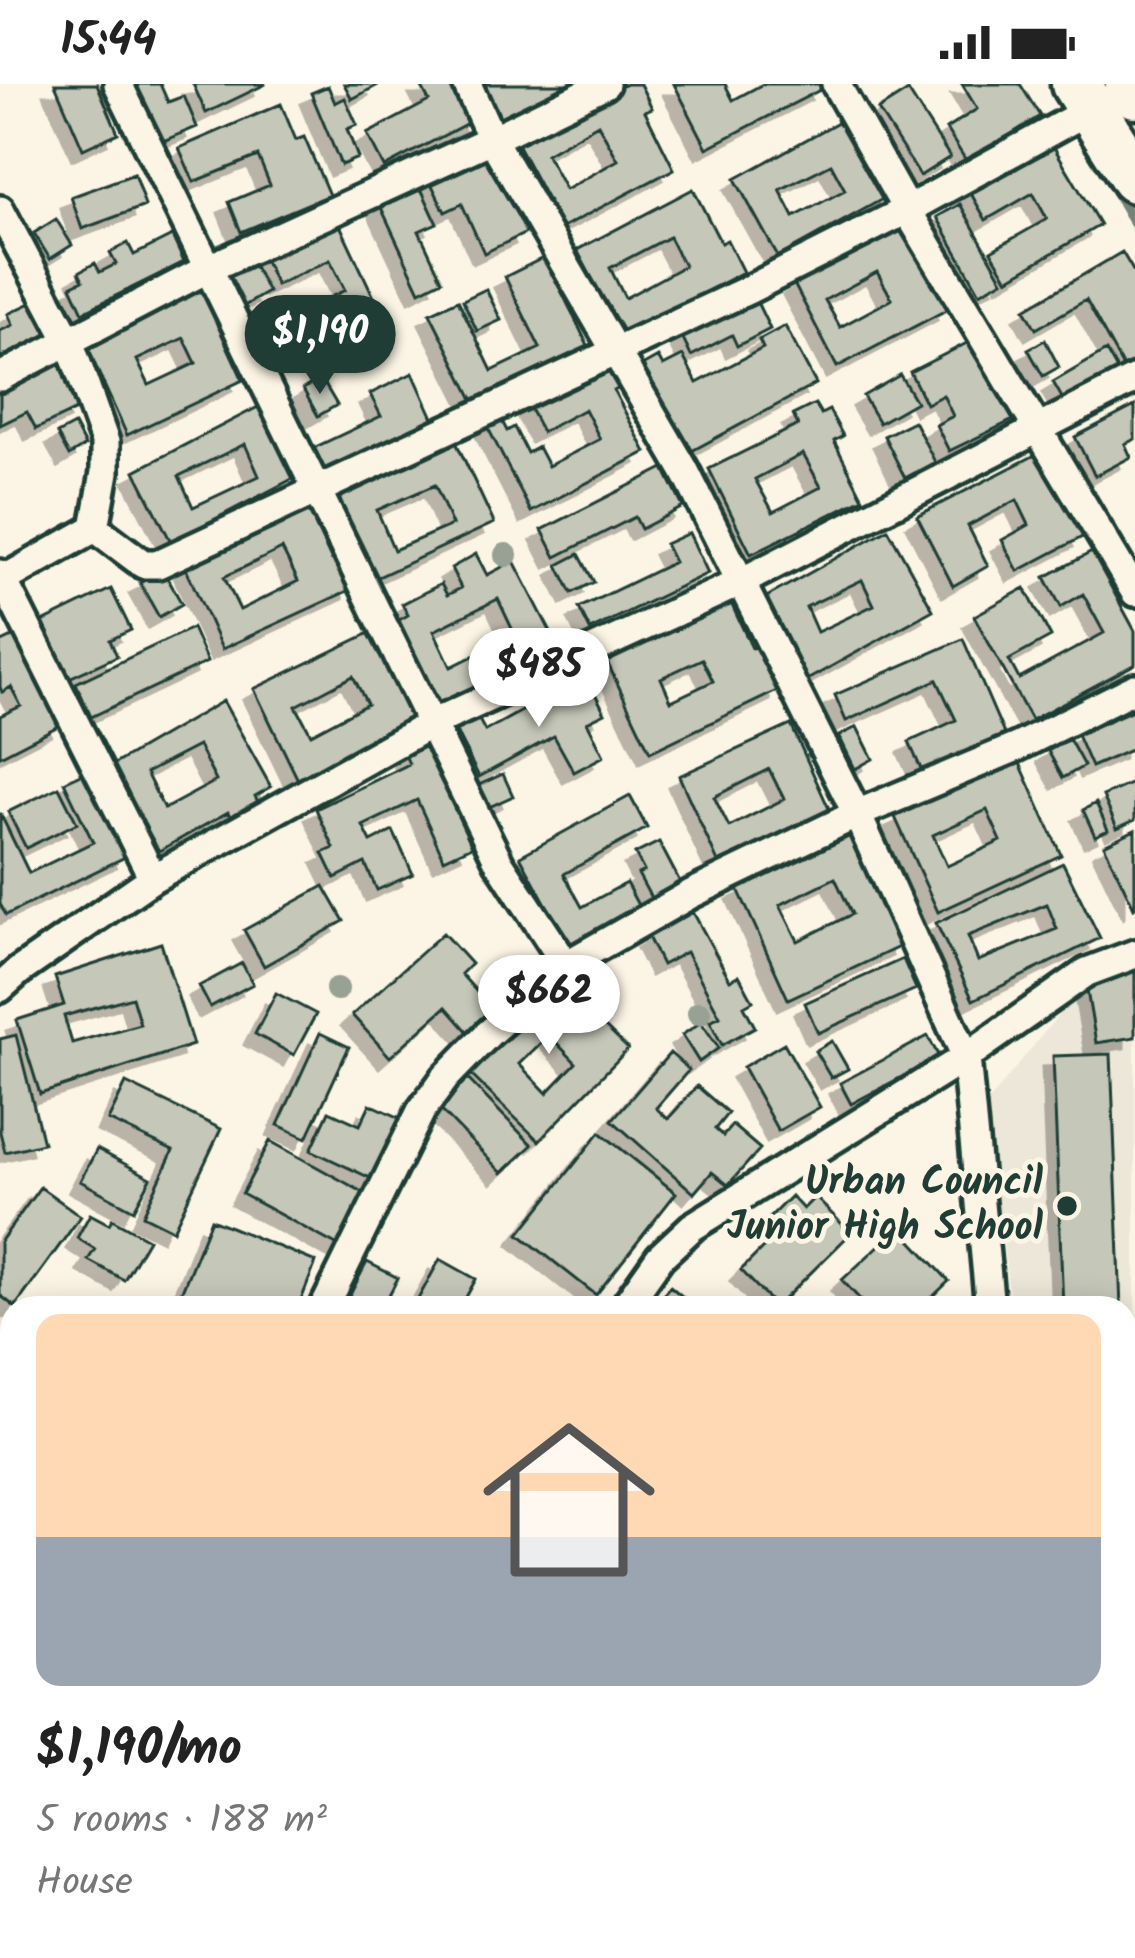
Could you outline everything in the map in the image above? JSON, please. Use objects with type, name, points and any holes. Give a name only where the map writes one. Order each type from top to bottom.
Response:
[{"type":"highway","points":[[1108,92],[1135,178]]},
{"type":"street","points":[[118,84],[499,862],[566,965]]},
{"type":"street","points":[[467,84],[492,139],[684,469],[857,814],[966,1057],[989,1296]]},
{"type":"street","points":[[0,376],[207,269],[605,84]]},
{"type":"street","points":[[836,84],[1135,592]]},
{"type":"street","points":[[95,528],[142,564],[158,564],[751,290],[907,210],[1108,92]]},
{"type":"street","points":[[0,210],[69,341],[105,442],[95,528]]},
{"type":"street","points":[[0,988],[153,878],[431,724],[741,582],[1135,379]]},
{"type":"street","points":[[95,528],[2,577],[10,616],[153,878]]},
{"type":"street","points":[[330,1296],[422,1112],[446,1077],[566,965],[691,894],[857,814],[1018,747],[1135,688]]},
{"type":"street","points":[[632,1296],[660,1257],[692,1227],[966,1057],[1087,972],[1135,954]]},
{"type":"shaded area","name":"Urban Council Junior High School","points":[[1135,963],[1135,1296],[1010,1296],[986,1104],[1092,974]]},
{"type":"building","points":[[55,84],[97,84],[118,133],[83,149]]},
{"type":"building","points":[[123,84],[160,84],[168,102],[184,96],[197,127],[149,147]]},
{"type":"building","points":[[193,84],[266,84],[206,113]]},
{"type":"building","points":[[344,84],[380,84],[352,99]]},
{"type":"building","points":[[420,84],[457,84],[475,119],[384,167],[367,134],[429,101]]},
{"type":"building","points":[[479,84],[581,84],[499,125]]},
{"type":"building","points":[[626,84],[640,84],[652,108],[645,111],[674,169],[562,228],[516,142]],"holes":[[[598,124],[618,160],[565,190],[546,154]]]},
{"type":"building","points":[[674,84],[725,84],[733,100],[763,84],[819,84],[822,89],[707,148]]},
{"type":"building","points":[[962,84],[1020,84],[1040,116],[967,162],[946,129],[977,109]]},
{"type":"building","points":[[328,86],[335,103],[345,98],[357,125],[347,129],[358,158],[341,165],[311,93]]},
{"type":"building","points":[[908,91],[950,157],[920,176],[878,110]]},
{"type":"building","points":[[281,104],[296,140],[304,137],[329,195],[241,232],[229,202],[270,185],[258,156],[194,182],[179,148]]},
{"type":"building","points":[[847,117],[890,195],[778,257],[735,179]],"holes":[[[831,164],[845,190],[794,217],[780,190]]]},
{"type":"building","points":[[1052,144],[1100,225],[1008,279],[991,251],[1047,219],[1033,193],[986,220],[970,192]]},
{"type":"building","points":[[488,151],[526,233],[484,253],[462,204],[445,212],[429,179]]},
{"type":"building","points":[[134,174],[145,206],[82,229],[71,197]]},
{"type":"building","points":[[418,182],[437,223],[419,231],[442,280],[420,291],[378,201]]},
{"type":"building","points":[[693,189],[721,243],[727,240],[743,272],[622,336],[577,250]],"holes":[[[669,237],[684,266],[625,298],[610,268]]]},
{"type":"building","points":[[960,204],[1003,280],[980,293],[937,217]]},
{"type":"building","points":[[56,219],[72,245],[50,259],[34,233]]},
{"type":"building","points":[[338,221],[379,308],[294,348],[281,321],[345,290],[330,260],[276,285],[263,257]]},
{"type":"building","points":[[905,227],[948,309],[837,367],[794,284]],"holes":[[[877,272],[892,299],[840,327],[825,300]]]},
{"type":"building","points":[[172,236],[184,262],[83,312],[71,286],[83,280],[79,272],[95,263],[100,272],[116,264],[110,253],[128,243],[134,255]]},
{"type":"building","points":[[1122,252],[1135,274],[1135,365],[1125,371],[1086,300],[1036,329],[1025,309]]},
{"type":"building","points":[[545,257],[590,350],[476,405],[430,313],[458,300],[492,371],[540,348],[505,277]]},
{"type":"building","points":[[251,261],[268,292],[241,308],[224,276]]},
{"type":"building","points":[[201,289],[243,380],[127,435],[85,343]],"holes":[[[184,338],[196,363],[149,385],[137,360]]]},
{"type":"building","points":[[486,289],[501,320],[477,331],[463,300]]},
{"type":"building","points":[[755,298],[770,329],[737,346],[732,335],[691,356],[681,335]]},
{"type":"building","points":[[35,301],[51,332],[0,358],[0,331],[13,325],[8,314]]},
{"type":"building","points":[[265,306],[278,330],[259,341],[246,318]]},
{"type":"building","points":[[785,326],[816,384],[688,453],[642,366],[658,357],[663,366],[683,356],[697,383],[763,348],[759,340]]},
{"type":"building","points":[[973,340],[1013,420],[949,451],[936,425],[953,416],[943,395],[926,404],[910,372]]},
{"type":"building","points":[[1045,340],[1059,367],[1043,376],[1028,349]]},
{"type":"building","points":[[1106,351],[1118,372],[1065,403],[1053,382]]},
{"type":"building","points":[[58,361],[80,408],[36,429],[27,412],[0,425],[0,389]]},
{"type":"building","points":[[609,363],[621,387],[614,391],[646,452],[531,512],[487,426],[501,419],[507,431],[514,427],[527,453],[538,447],[548,466],[600,439],[585,409],[542,432],[528,405]]},
{"type":"building","points":[[413,373],[434,420],[314,477],[303,453],[381,416],[370,394]]},
{"type":"building","points":[[900,375],[916,402],[879,423],[863,396]]},
{"type":"building","points":[[321,378],[337,405],[318,416],[303,389]]},
{"type":"building","points":[[815,404],[821,414],[829,410],[843,436],[834,441],[863,498],[751,554],[709,469],[798,425],[793,415]],"holes":[[[803,454],[821,487],[773,512],[755,479]]]},
{"type":"building","points":[[1135,406],[1135,439],[1125,444],[1131,457],[1095,476],[1075,437]]},
{"type":"building","points":[[258,407],[294,478],[171,542],[135,471]],"holes":[[[245,444],[259,476],[193,507],[179,476]]]},
{"type":"building","points":[[914,421],[935,462],[905,478],[884,436]]},
{"type":"building","points":[[74,425],[85,446],[69,456],[57,434]]},
{"type":"building","points":[[456,442],[494,523],[376,578],[338,497]],"holes":[[[435,485],[452,525],[394,550],[377,510]]]},
{"type":"building","points":[[1041,452],[1084,536],[1018,571],[1002,540],[1029,525],[1017,500],[968,526],[988,566],[953,586],[917,516]]},
{"type":"building","points":[[664,468],[683,507],[641,529],[635,517],[556,557],[542,530]]},
{"type":"building","points":[[315,501],[324,521],[315,525],[331,559],[339,555],[354,588],[222,649],[183,562]],"holes":[[[282,549],[298,581],[240,610],[224,577]]]},
{"type":"building","points":[[888,529],[933,610],[807,680],[763,599]],"holes":[[[862,580],[874,605],[817,632],[806,607]]]},
{"type":"building","points":[[689,533],[708,573],[590,630],[579,608],[674,562],[665,544]]},
{"type":"building","points":[[1092,552],[1135,631],[1135,664],[1031,720],[974,616],[1025,588],[1051,637],[1009,660],[1019,679],[1104,633],[1083,594],[1061,607],[1045,577]]},
{"type":"building","points":[[476,554],[487,575],[514,561],[559,648],[438,711],[394,623],[408,615],[402,604],[441,584],[447,595],[461,588],[451,568]],"holes":[[[498,599],[515,635],[451,667],[434,631]]]},
{"type":"building","points":[[579,554],[594,582],[572,593],[558,565]]},
{"type":"building","points":[[163,570],[182,604],[159,617],[140,583]]},
{"type":"building","points":[[111,589],[131,630],[110,640],[117,656],[69,678],[43,622]]},
{"type":"building","points":[[731,603],[752,648],[760,645],[781,689],[650,752],[607,662]],"holes":[[[702,659],[713,681],[671,701],[661,678]]]},
{"type":"building","points":[[192,628],[207,662],[91,717],[76,683]]},
{"type":"building","points":[[374,631],[419,725],[299,782],[254,689]],"holes":[[[353,676],[367,704],[311,734],[296,706]]]},
{"type":"building","points":[[17,635],[62,724],[0,756],[0,716],[21,706],[11,687],[2,692],[0,687],[0,643]]},
{"type":"building","points":[[963,639],[1004,734],[922,771],[909,742],[956,720],[937,680],[846,721],[835,695]]},
{"type":"building","points":[[586,676],[605,713],[587,722],[604,756],[574,772],[554,736],[479,777],[455,730],[478,718],[485,731]]},
{"type":"building","points":[[223,701],[271,787],[255,796],[262,809],[234,824],[228,812],[159,851],[111,766]],"holes":[[[198,746],[216,781],[164,809],[146,773]]]},
{"type":"building","points":[[1135,709],[1135,748],[1091,767],[1077,735]]},
{"type":"building","points":[[791,725],[830,811],[718,862],[679,776]],"holes":[[[769,769],[784,799],[729,827],[714,797]]]},
{"type":"building","points":[[857,727],[873,759],[855,769],[839,736]]},
{"type":"building","points":[[422,738],[472,846],[444,859],[417,800],[363,826],[371,842],[393,831],[413,874],[377,890],[365,863],[335,878],[323,853],[334,848],[316,809],[409,764],[402,748]]},
{"type":"building","points":[[1069,739],[1084,766],[1063,778],[1048,751]]},
{"type":"building","points":[[1019,761],[1061,855],[938,912],[895,817]],"holes":[[[987,810],[1001,841],[947,866],[933,835]]]},
{"type":"building","points":[[86,772],[127,856],[6,915],[0,904],[0,813],[29,873],[93,842],[64,782]]},
{"type":"building","points":[[503,774],[513,796],[489,807],[479,785]]},
{"type":"building","points":[[1135,782],[1135,820],[1117,828],[1103,796]]},
{"type":"building","points":[[59,787],[77,823],[26,848],[8,812]]},
{"type":"building","points":[[630,796],[647,828],[564,874],[582,907],[626,883],[639,907],[568,945],[520,856]]},
{"type":"building","points":[[1096,803],[1108,830],[1095,836],[1083,810]]},
{"type":"building","points":[[1135,830],[1135,907],[1134,908],[1104,845]]},
{"type":"building","points":[[853,835],[903,945],[788,999],[738,889]],"holes":[[[835,878],[852,914],[798,941],[780,905]]]},
{"type":"building","points":[[659,842],[680,882],[651,898],[638,874],[644,871],[635,854]]},
{"type":"building","points":[[1063,863],[1100,938],[973,1000],[936,923]],"holes":[[[1047,904],[1057,929],[978,961],[968,936]]]},
{"type":"building","points":[[324,886],[344,921],[264,966],[244,930]]},
{"type":"building","points":[[693,912],[730,980],[739,975],[753,1001],[744,1006],[755,1027],[722,1045],[710,1021],[720,1016],[686,952],[662,965],[648,937]]},
{"type":"building","points":[[443,933],[471,964],[461,974],[493,1010],[468,1032],[446,1007],[390,1057],[352,1015]]},
{"type":"building","points":[[161,943],[193,1045],[40,1094],[17,1020],[64,1005],[55,977]],"holes":[[[132,997],[140,1024],[72,1043],[64,1016]]]},
{"type":"building","points":[[903,959],[916,989],[818,1033],[805,1003]]},
{"type":"building","points":[[242,963],[253,984],[210,1007],[199,986]]},
{"type":"building","points":[[570,964],[590,984],[576,999],[628,1049],[539,1141],[467,1071]],"holes":[[[549,1035],[576,1063],[547,1093],[519,1064]]]},
{"type":"building","points":[[1135,971],[1135,1037],[1096,1043],[1085,979]]},
{"type":"building","points":[[276,993],[316,1014],[294,1055],[255,1034]]},
{"type":"building","points":[[701,1022],[719,1048],[699,1062],[682,1035]]},
{"type":"building","points":[[320,1033],[349,1047],[307,1138],[278,1125]]},
{"type":"building","points":[[16,1035],[43,1143],[5,1152],[0,1132],[0,1039]]},
{"type":"building","points":[[928,1036],[939,1057],[851,1104],[840,1083]]},
{"type":"building","points":[[832,1041],[848,1069],[831,1078],[815,1051]]},
{"type":"building","points":[[784,1043],[820,1107],[778,1131],[743,1067]]},
{"type":"building","points":[[670,1053],[689,1070],[656,1108],[668,1119],[697,1086],[728,1113],[715,1129],[723,1136],[732,1125],[760,1149],[728,1185],[712,1172],[694,1193],[612,1120]]},
{"type":"building","points":[[1111,1054],[1121,1296],[1063,1296],[1053,1056]]},
{"type":"building","points":[[463,1074],[532,1145],[502,1173],[434,1103]]},
{"type":"building","points":[[126,1083],[221,1129],[173,1230],[143,1215],[173,1151],[108,1120]]},
{"type":"building","points":[[370,1104],[409,1122],[381,1183],[311,1150],[329,1111],[360,1125]]},
{"type":"building","points":[[600,1132],[676,1193],[596,1295],[519,1234]]},
{"type":"building","points":[[270,1141],[368,1195],[340,1247],[242,1194]]},
{"type":"building","points":[[97,1149],[151,1178],[134,1210],[80,1181]]},
{"type":"building","points":[[40,1187],[81,1216],[23,1296],[0,1295],[0,1242]]},
{"type":"building","points":[[791,1196],[803,1209],[815,1197],[851,1233],[787,1296],[766,1296],[741,1270],[781,1230],[769,1218]]},
{"type":"building","points":[[90,1214],[109,1224],[112,1219],[148,1239],[124,1280],[88,1260],[95,1249],[77,1238]]},
{"type":"building","points":[[211,1219],[316,1262],[303,1296],[180,1296]]},
{"type":"building","points":[[899,1227],[949,1281],[933,1296],[857,1296],[842,1280]]},
{"type":"building","points":[[440,1259],[476,1279],[467,1296],[420,1296]]},
{"type":"building","points":[[367,1262],[398,1278],[388,1296],[349,1296]]},
{"type":"building","points":[[670,1286],[682,1296],[661,1296]]},
{"type":"waterway","points":[[1108,179],[1135,225]]},
{"type":"place","name":"Urban Council Junior High School","points":[[1067,1206]]}]
